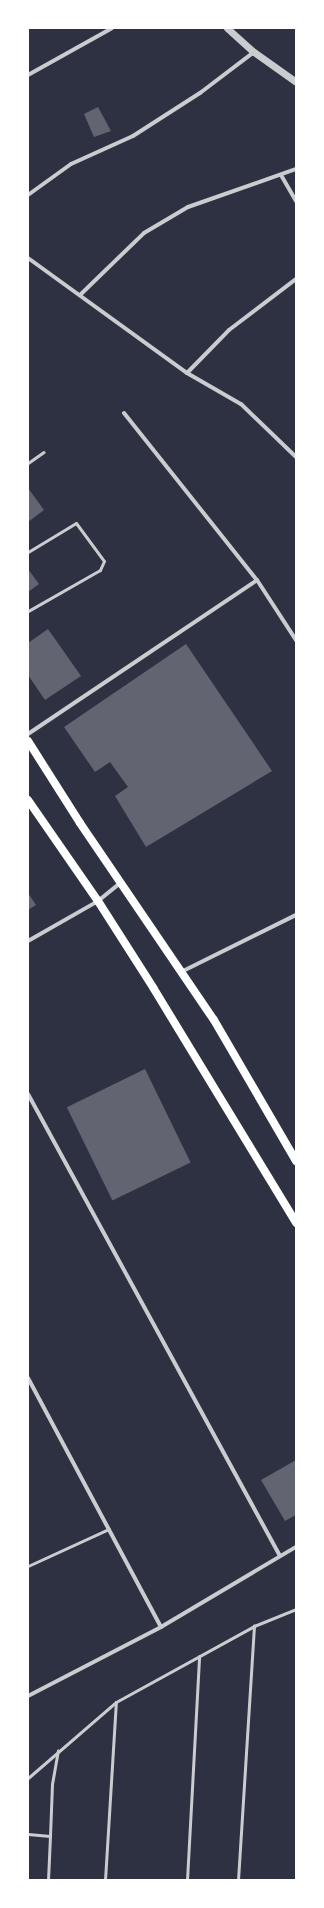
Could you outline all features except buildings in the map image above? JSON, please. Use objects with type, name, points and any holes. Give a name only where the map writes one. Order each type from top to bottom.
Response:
[{"type":"main road","points":[[28,741],[120,883],[214,1020],[296,1161]]},
{"type":"main road","points":[[28,800],[98,901],[258,1157],[296,1223]]},
{"type":"street","points":[[28,75],[112,28]]},
{"type":"street","points":[[227,28],[254,52],[296,82]]},
{"type":"street","points":[[28,194],[71,164],[133,136],[173,110],[254,52]]},
{"type":"street","points":[[80,295],[144,233],[188,207],[296,169]]},
{"type":"street","points":[[281,175],[296,201]]},
{"type":"street","points":[[28,258],[188,373],[241,404],[295,455]]},
{"type":"street","points":[[188,373],[229,330],[296,279]]},
{"type":"street","points":[[124,413],[257,580],[296,640]]},
{"type":"street","points":[[28,734],[257,580]]},
{"type":"street","points":[[28,941],[98,901],[120,883]]},
{"type":"street","points":[[180,972],[296,915]]},
{"type":"street","points":[[28,1094],[280,1556]]},
{"type":"street","points":[[28,1378],[161,1627]]},
{"type":"street","points":[[28,1696],[161,1627],[296,1547]]},
{"type":"lane","points":[[28,456],[30,462],[44,452]]},
{"type":"lane","points":[[28,552],[76,523],[104,561],[100,570],[28,612]]},
{"type":"lane","points":[[28,1566],[109,1529]]},
{"type":"lane","points":[[28,1778],[116,1702],[254,1626],[296,1609]]},
{"type":"lane","points":[[238,1880],[254,1626]]},
{"type":"lane","points":[[187,1880],[200,1656]]},
{"type":"lane","points":[[105,1880],[116,1702]]},
{"type":"lane","points":[[48,1880],[52,1784],[58,1751]]},
{"type":"lane","points":[[28,1834],[50,1836]]}]
